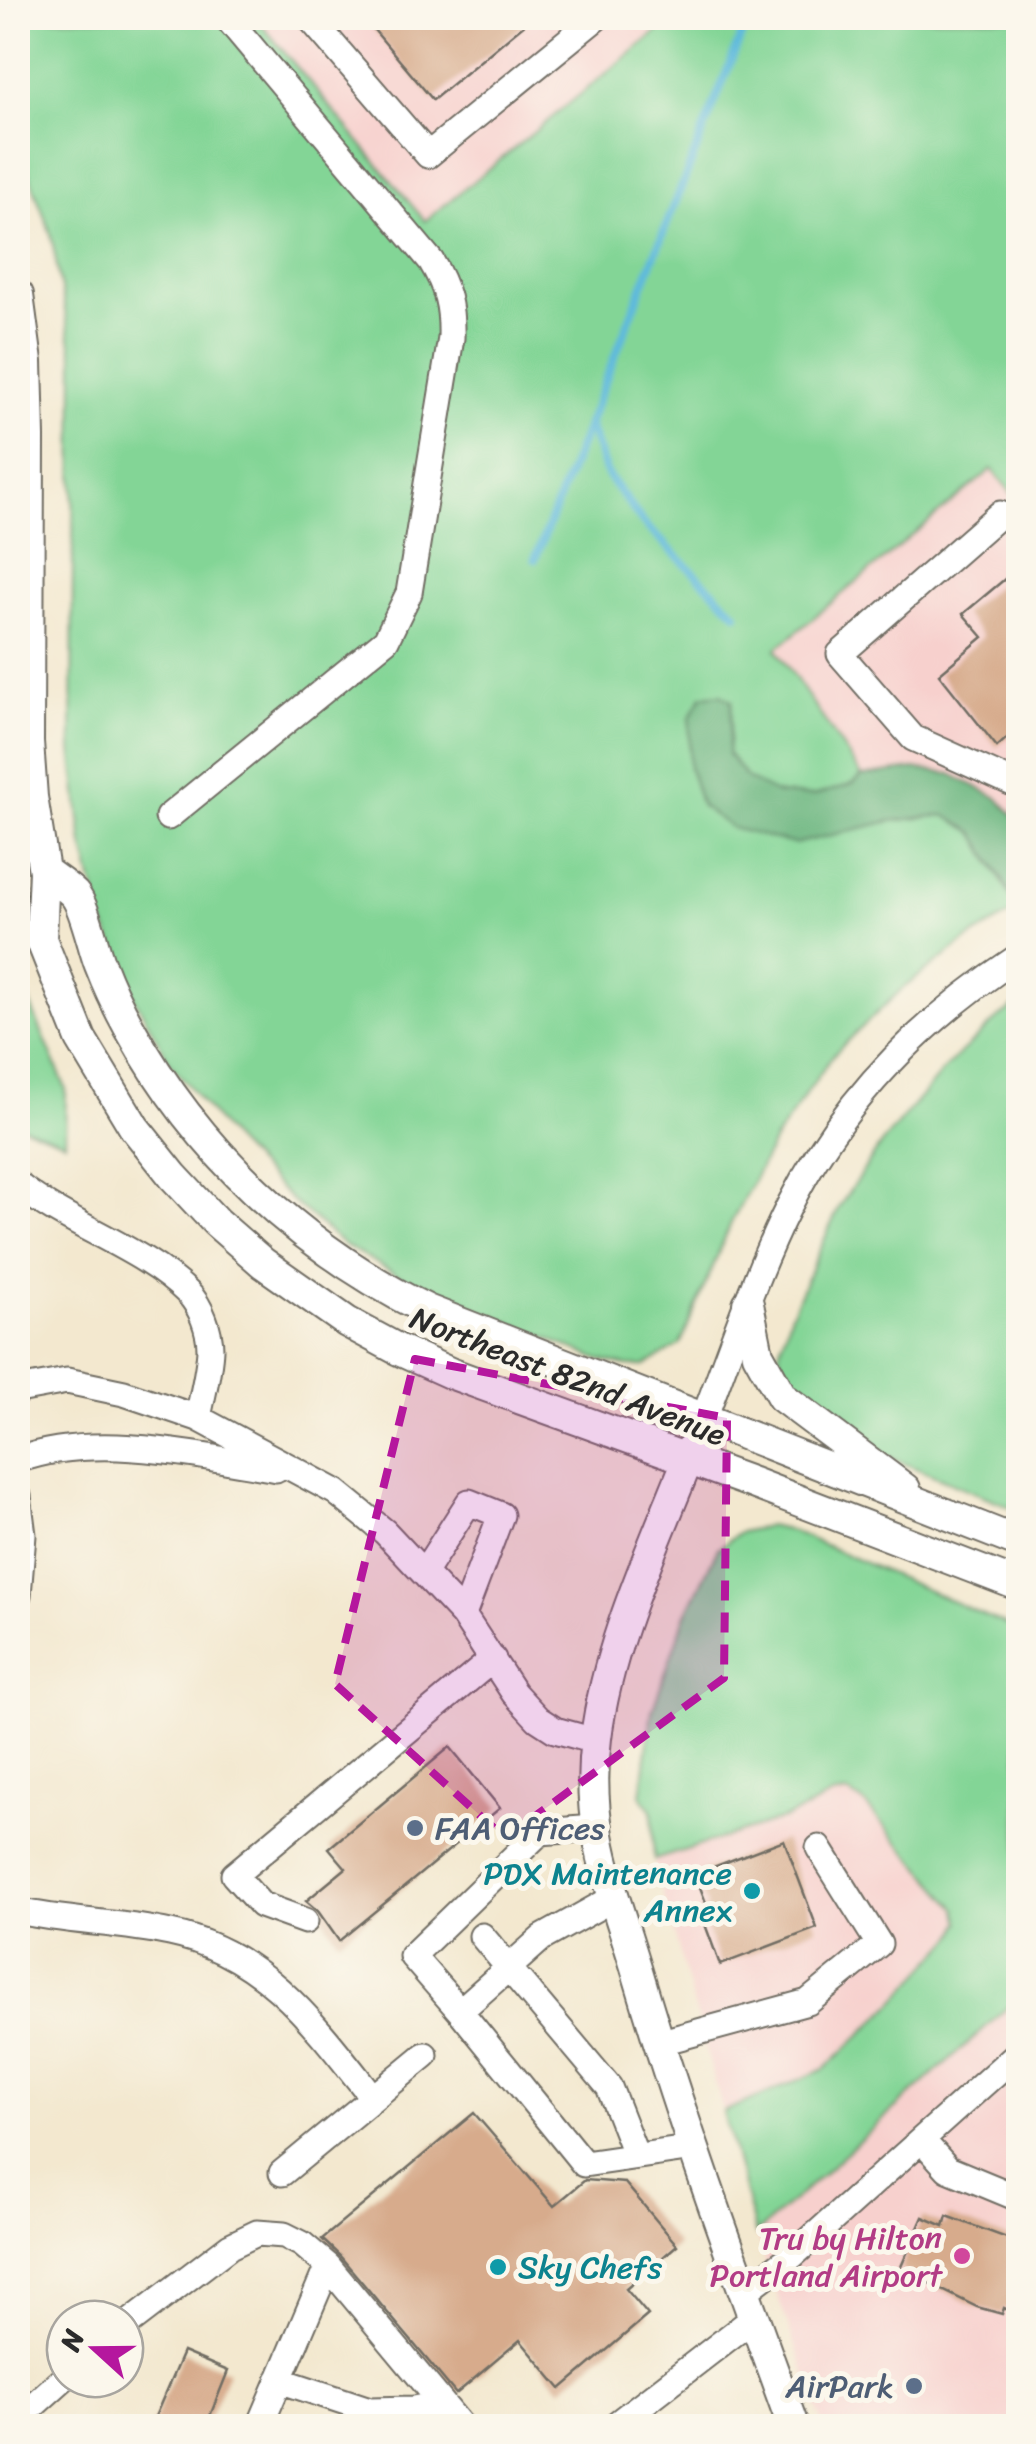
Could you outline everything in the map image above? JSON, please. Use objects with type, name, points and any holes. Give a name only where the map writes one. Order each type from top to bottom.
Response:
[{"type":"main road","name":"Northeast 82nd Avenue","points":[[18,294],[30,437],[28,742],[44,871],[40,939],[81,1039],[134,1127],[216,1222],[302,1293],[399,1350],[450,1373],[1018,1586]]},
{"type":"main road","name":"Northeast 82nd Avenue","points":[[44,871],[77,896],[102,970],[157,1074],[190,1122],[224,1162],[278,1213],[350,1267],[427,1310],[1018,1542]]},
{"type":"main road","points":[[748,1304],[758,1354],[782,1397],[823,1430],[865,1456],[927,1507]]},
{"type":"main road","points":[[704,1418],[617,1647],[604,1692],[595,1741],[596,1828],[612,1899],[658,2043],[793,2426]]},
{"type":"street","points":[[168,817],[386,640],[409,594],[451,338],[452,308],[445,284],[431,261],[227,18]]},
{"type":"street","points":[[310,18],[428,155],[585,21]]},
{"type":"street","points":[[1000,514],[840,654],[913,738],[1017,785]]},
{"type":"street","points":[[704,1418],[790,1203],[833,1132],[894,1056],[976,985],[1018,957]]},
{"type":"street","points":[[18,1185],[73,1222],[156,1267],[191,1295],[204,1319],[210,1348],[198,1418]]},
{"type":"street","points":[[18,1390],[66,1380],[124,1393],[198,1418],[305,1474],[362,1512],[424,1572],[462,1615],[514,1694],[538,1719],[555,1730],[595,1741]]},
{"type":"street","points":[[18,1460],[46,1450],[109,1447],[218,1458],[305,1474]]},
{"type":"street","points":[[18,1496],[23,1534],[18,1595]]},
{"type":"street","points":[[424,1572],[469,1502],[501,1515],[462,1615]]},
{"type":"street","points":[[305,1921],[261,1905],[234,1876],[492,1659]]},
{"type":"street","points":[[596,1828],[540,1832],[412,1956],[584,2164],[694,2148]]},
{"type":"street","points":[[658,2043],[808,2002],[879,1944],[819,1848]]},
{"type":"street","points":[[460,2011],[542,1938],[612,1899]]},
{"type":"street","points":[[18,1911],[57,1920],[169,1932],[219,1947],[272,1980],[304,2011],[373,2098]]},
{"type":"street","points":[[482,1936],[609,2088],[636,2156]]},
{"type":"street","points":[[614,2426],[749,2305],[802,2247],[1018,2053]]},
{"type":"street","points":[[282,2173],[426,2055]]},
{"type":"street","points":[[922,2140],[948,2170],[1018,2198]]},
{"type":"street","points":[[145,2311],[230,2246],[257,2233],[284,2235],[302,2244],[328,2266],[461,2426]]},
{"type":"street","points":[[260,2426],[328,2266]]},
{"type":"street","points":[[280,2380],[370,2410],[442,2404]]},
{"type":"street","points":[[18,2420],[45,2395]]},
{"type":"highlighted area","points":[[415,1359],[727,1418],[724,1678],[505,1838],[335,1684]]},
{"type":"shaded area","points":[[256,18],[674,18],[425,221]]},
{"type":"shaded area","points":[[992,469],[1018,501],[1018,819],[996,797],[914,769],[862,776],[775,649]]},
{"type":"shaded area","points":[[847,1793],[863,1802],[957,1908],[961,1922],[956,1935],[889,2008],[824,2069],[723,2112],[654,1860],[786,1818],[831,1796]]},
{"type":"shaded area","points":[[1018,1998],[1018,2426],[823,2426],[756,2234]]},
{"type":"green space","points":[[18,18],[256,18],[425,221],[674,18],[1018,18],[1018,501],[992,469],[776,649],[862,776],[822,795],[790,795],[760,787],[745,776],[728,754],[732,701],[690,717],[689,767],[701,806],[891,821],[944,815],[974,832],[1018,910],[970,938],[902,989],[833,1055],[775,1139],[731,1223],[680,1345],[644,1366],[599,1360],[403,1278],[344,1245],[291,1200],[235,1143],[170,1063],[136,1001],[102,918],[83,845],[72,750],[74,360],[51,234],[18,145]]},
{"type":"green space","points":[[721,694],[732,701],[728,754],[748,779],[778,794],[813,796],[853,784],[862,776],[914,769],[951,774],[996,797],[1018,819],[1018,906],[974,832],[944,815],[891,821],[794,844],[732,828],[701,806],[689,767],[690,717],[702,696]]},
{"type":"green space","points":[[18,976],[66,1089],[65,1142],[18,1125]]},
{"type":"green space","points":[[1018,1004],[1018,1510],[871,1450],[796,1394],[781,1373],[779,1351],[790,1316],[839,1207],[881,1144],[947,1066]]},
{"type":"green space","points":[[768,1526],[792,1531],[1018,1630],[1018,1998],[756,2234],[723,2112],[825,2069],[889,2008],[955,1935],[961,1922],[957,1908],[863,1802],[847,1793],[786,1818],[654,1860],[652,1810],[641,1796],[652,1711],[686,1614],[718,1548],[741,1532]]},
{"type":"building","points":[[364,18],[532,18],[433,100]]},
{"type":"building","points":[[1018,568],[1018,728],[997,747],[939,674],[983,637],[963,614]]},
{"type":"building","name":"FAA Offices","points":[[450,1747],[500,1808],[339,1941],[306,1901],[346,1868],[329,1848]]},
{"type":"building","name":"PDX Maintenance Annex","points":[[784,1840],[817,1928],[720,1965],[700,1911],[708,1908],[695,1874]]},
{"type":"building","name":"Sky Chefs","points":[[474,2113],[554,2206],[585,2180],[625,2183],[677,2245],[626,2289],[648,2315],[561,2389],[520,2340],[456,2394],[322,2239]]},
{"type":"building","name":"Tru by Hilton Portland Airport","points":[[947,2216],[1018,2242],[1018,2314],[1004,2308],[1002,2314],[977,2307],[900,2269],[923,2217],[944,2226]]},
{"type":"building","points":[[183,2352],[228,2371],[206,2426],[151,2426]]},
{"type":"waterway","points":[[535,559],[748,18]]},
{"type":"waterway","points":[[588,423],[607,475],[644,524],[737,614]]},
{"type":"place","name":"FAA Offices","points":[[415,1828]]},
{"type":"place","name":"PDX Maintenance Annex","points":[[752,1891]]},
{"type":"place","name":"Tru by Hilton Portland Airport","points":[[962,2256]]},
{"type":"place","name":"Sky Chefs","points":[[498,2267]]},
{"type":"place","name":"AirPark","points":[[914,2386]]}]
